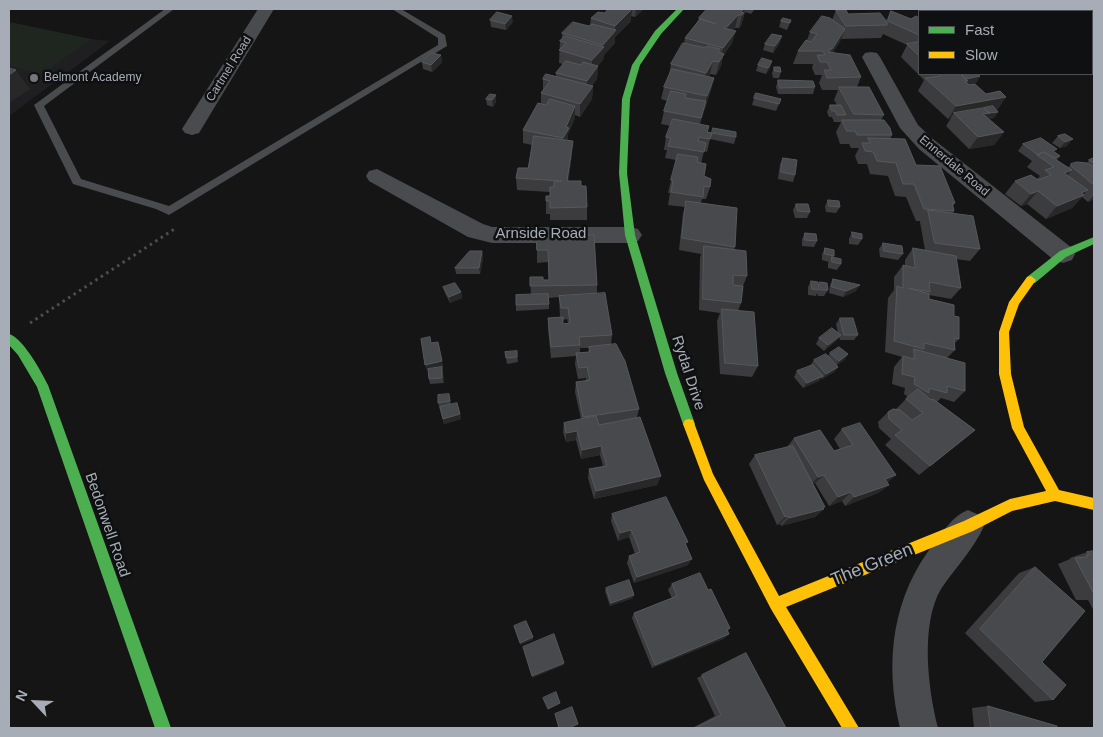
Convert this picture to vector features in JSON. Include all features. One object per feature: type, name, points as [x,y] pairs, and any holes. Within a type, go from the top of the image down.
[{"type":"street","name":"Cartmel Road","points":[[192,129],[266,9]]},
{"type":"street","name":"Rydal Drive","points":[[681,9],[658,33],[636,65],[626,99],[623,173],[630,235],[671,373],[708,476],[776,604],[851,728]]},
{"type":"street","name":"Ennerdale Road","points":[[871,57],[915,134],[1063,254]]},
{"type":"street","name":"Arnside Road","points":[[376,176],[476,231],[492,235],[630,235]]},
{"type":"street","points":[[1055,495],[1018,428],[1005,374],[1004,332],[1014,302],[1035,275],[1063,254],[1094,240]]},
{"type":"street","name":"Bedonwell Road","points":[[9,338],[22,352],[42,385],[163,728]]},
{"type":"street","name":"The Green","points":[[776,604],[968,526],[1010,505],[1055,495],[1094,504]]},
{"type":"street","name":"The Green","points":[[919,728],[911,675],[911,638],[916,610],[926,584],[968,526]]},
{"type":"lane","points":[[170,9],[39,105],[77,181],[160,206],[169,211],[443,46],[442,37],[396,9]]},
{"type":"path","points":[[28,324],[181,225],[169,216],[169,211]]},
{"type":"shaded area","name":"Belmont Academy","points":[[9,22],[91,39],[110,41],[9,116]]},
{"type":"shaded area","points":[[9,22],[91,39],[42,74],[9,66]]},
{"type":"building","points":[[609,9],[632,9],[615,26],[591,18],[598,12],[604,13]]},
{"type":"building","points":[[707,9],[744,9],[741,12],[744,13],[742,15],[738,15],[724,28],[736,31],[723,48],[685,38],[700,19],[716,24],[699,18]]},
{"type":"building","points":[[836,10],[846,10],[848,14],[880,13],[887,22],[887,25],[846,26]]},
{"type":"building","points":[[891,11],[911,19],[916,16],[918,17],[918,35],[888,21]]},
{"type":"building","points":[[497,12],[512,16],[505,24],[490,20]]},
{"type":"building","points":[[822,16],[830,18],[845,29],[828,52],[850,55],[861,77],[827,78],[824,70],[831,70],[827,62],[820,62],[817,55],[825,55],[823,51],[798,51],[806,40],[811,42],[817,34],[810,32]]},
{"type":"building","points":[[783,18],[791,20],[790,23],[781,21]]},
{"type":"building","points":[[573,22],[589,26],[592,24],[616,30],[603,45],[562,33]]},
{"type":"building","points":[[772,34],[782,36],[775,46],[765,44]]},
{"type":"building","points":[[565,36],[604,47],[592,60],[559,50],[566,43],[560,41]]},
{"type":"building","points":[[918,42],[918,55],[907,44]]},
{"type":"building","points":[[683,43],[720,49],[718,52],[724,54],[719,62],[713,61],[706,73],[671,64]]},
{"type":"building","points":[[432,53],[441,55],[431,65],[422,62]]},
{"type":"building","points":[[762,58],[772,61],[768,68],[758,65]]},
{"type":"building","points":[[566,61],[581,65],[583,62],[598,66],[587,81],[556,73]]},
{"type":"building","points":[[774,67],[780,67],[781,72],[775,71]]},
{"type":"building","points":[[9,68],[16,70],[9,75]]},
{"type":"building","points":[[672,69],[714,78],[707,96],[664,87]]},
{"type":"building","points":[[546,74],[593,86],[580,104],[541,93],[550,81],[543,79]]},
{"type":"building","points":[[962,75],[969,85],[975,84],[986,94],[1000,91],[1006,97],[956,106],[925,78]]},
{"type":"building","points":[[962,75],[980,76],[966,79]]},
{"type":"building","points":[[778,80],[813,81],[815,87],[780,88]]},
{"type":"building","points":[[839,87],[869,87],[884,115],[854,114]]},
{"type":"building","points":[[671,91],[686,94],[685,98],[706,101],[701,118],[664,111]]},
{"type":"building","points":[[756,93],[781,99],[779,104],[754,98]]},
{"type":"building","points":[[490,94],[496,95],[492,100],[486,99]]},
{"type":"building","points":[[550,99],[575,106],[566,127],[569,128],[563,138],[523,130],[538,103],[546,105]]},
{"type":"building","points":[[830,105],[841,105],[846,115],[837,115],[835,111],[832,111]]},
{"type":"building","points":[[993,106],[998,112],[989,113],[984,108]]},
{"type":"building","points":[[984,108],[990,113],[983,114],[1004,132],[978,137],[954,113]]},
{"type":"building","points":[[673,119],[709,126],[707,132],[712,133],[710,139],[699,137],[698,141],[706,143],[704,152],[668,146],[671,138],[666,137]]},
{"type":"building","points":[[842,120],[884,120],[890,128],[892,135],[857,135],[855,131],[847,131]]},
{"type":"building","points":[[713,128],[736,132],[736,137],[712,133]]},
{"type":"building","points":[[1065,134],[1073,139],[1065,142],[1058,136]]},
{"type":"building","points":[[534,136],[573,141],[567,181],[581,181],[581,186],[586,186],[587,207],[550,208],[550,201],[546,201],[546,196],[550,196],[550,187],[554,187],[554,182],[562,181],[516,178],[518,168],[528,168]]},
{"type":"building","points":[[868,138],[905,139],[916,165],[940,166],[955,203],[952,203],[954,211],[924,209],[914,184],[903,184],[896,163],[877,161],[873,152],[865,151],[862,143],[870,143]]},
{"type":"building","points":[[1041,138],[1057,149],[1053,151],[1060,156],[1054,158],[1044,152],[1038,155],[1023,144]]},
{"type":"building","points":[[1044,152],[1072,170],[1064,173],[1088,190],[1081,193],[1084,195],[1057,206],[1038,191],[1031,194],[1015,181],[1031,175],[1038,180],[1051,175],[1045,170],[1054,167],[1037,155]]},
{"type":"building","points":[[678,154],[698,157],[697,162],[706,164],[704,176],[711,179],[710,187],[704,186],[703,197],[671,192],[673,180],[671,180]]},
{"type":"building","points":[[783,158],[797,160],[795,175],[781,172]]},
{"type":"building","points":[[1077,162],[1094,165],[1094,185],[1072,167],[1071,164]]},
{"type":"building","points":[[828,200],[839,201],[840,207],[829,206]]},
{"type":"building","points":[[686,201],[737,208],[735,247],[682,238]]},
{"type":"building","points":[[796,204],[808,204],[810,212],[798,211]]},
{"type":"building","points":[[928,210],[973,216],[980,249],[935,243]]},
{"type":"building","points":[[852,232],[862,234],[862,239],[853,237]]},
{"type":"building","points":[[805,233],[816,234],[817,241],[805,240]]},
{"type":"building","points":[[537,235],[594,235],[597,285],[530,286],[530,277],[543,277],[543,280],[549,280],[548,250],[537,250]]},
{"type":"building","points":[[883,243],[902,246],[903,254],[884,251]]},
{"type":"building","points":[[704,246],[746,251],[747,276],[733,275],[733,285],[743,286],[741,303],[703,299]]},
{"type":"building","points":[[825,248],[834,250],[834,256],[825,254]]},
{"type":"building","points":[[913,248],[956,256],[961,288],[929,282],[930,292],[908,288],[929,294],[929,299],[954,305],[954,316],[959,317],[959,339],[954,338],[955,350],[924,343],[924,349],[894,341],[897,286],[903,288],[903,265],[915,268]]},
{"type":"building","points":[[470,251],[482,251],[479,268],[455,268]]},
{"type":"building","points":[[832,257],[841,259],[841,264],[832,262]]},
{"type":"building","points":[[833,279],[860,285],[846,291],[832,287]]},
{"type":"building","points":[[811,281],[818,282],[819,290],[812,289]]},
{"type":"building","points":[[820,282],[827,283],[828,290],[821,290]]},
{"type":"building","points":[[455,283],[461,292],[449,297],[443,287]]},
{"type":"building","points":[[605,293],[612,335],[579,337],[580,345],[551,347],[548,318],[563,317],[563,324],[570,323],[568,308],[561,308],[559,296]]},
{"type":"building","points":[[548,294],[549,304],[516,305],[516,295]]},
{"type":"building","points":[[722,309],[754,312],[758,366],[725,363]]},
{"type":"building","points":[[840,318],[853,318],[858,335],[844,335]]},
{"type":"building","points":[[832,328],[841,335],[828,345],[819,338]]},
{"type":"building","points":[[430,337],[431,343],[438,342],[442,361],[425,365],[421,339]]},
{"type":"building","points":[[616,344],[625,361],[639,409],[583,417],[576,382],[590,380],[587,367],[579,368],[576,353],[590,352],[589,347]]},
{"type":"building","points":[[839,347],[848,354],[839,361],[830,353]]},
{"type":"building","points":[[914,349],[965,363],[965,391],[947,386],[947,393],[929,388],[929,393],[914,384],[915,377],[902,374],[903,356],[914,359]]},
{"type":"building","points":[[517,351],[517,357],[506,358],[505,352]]},
{"type":"building","points":[[826,354],[838,367],[826,374],[814,360]]},
{"type":"building","points":[[813,365],[823,376],[807,383],[797,371]]},
{"type":"building","points":[[442,367],[442,378],[429,379],[428,369]]},
{"type":"building","points":[[918,389],[975,430],[930,466],[895,435],[902,430],[889,419],[888,412],[893,409],[900,410],[912,420],[923,413],[906,399]]},
{"type":"building","points":[[449,394],[450,401],[438,403],[438,395]]},
{"type":"building","points":[[457,403],[460,414],[443,419],[440,407]]},
{"type":"building","points":[[596,416],[599,425],[640,417],[661,476],[596,491],[589,469],[607,466],[601,446],[582,450],[577,431],[566,433],[564,423]]},
{"type":"building","points":[[860,423],[896,475],[885,479],[889,485],[854,497],[851,492],[838,497],[824,475],[818,477],[794,438],[820,430],[834,451],[853,445],[842,429]]},
{"type":"building","points":[[793,446],[825,507],[822,507],[824,509],[789,518],[788,516],[785,517],[755,455]]},
{"type":"building","points":[[666,497],[688,542],[685,543],[692,559],[637,577],[629,556],[640,552],[636,541],[631,530],[620,533],[612,514]]},
{"type":"building","points":[[1094,551],[1094,594],[1075,558],[1087,557],[1086,555],[1089,555],[1087,552]]},
{"type":"building","points":[[1035,567],[1085,611],[1042,662],[1066,685],[1053,700],[980,629]]},
{"type":"building","points":[[700,573],[708,590],[711,589],[730,628],[727,630],[729,634],[655,665],[634,613],[677,596],[672,584]]},
{"type":"building","points":[[629,580],[634,595],[611,603],[606,588]]},
{"type":"building","points":[[526,621],[533,637],[520,643],[514,626]]},
{"type":"building","points":[[554,634],[564,663],[532,676],[523,647]]},
{"type":"building","points":[[746,653],[786,728],[698,728],[721,715],[702,675]]},
{"type":"building","points":[[556,692],[560,703],[548,709],[543,698]]},
{"type":"building","points":[[988,706],[1057,726],[1057,728],[991,728]]},
{"type":"building","points":[[572,707],[578,724],[569,728],[559,728],[555,714]]},
{"type":"traffic: fast","points":[[681,9],[658,33],[636,65],[626,99],[623,173],[630,235],[671,373],[689,424]]},
{"type":"traffic: fast","points":[[1031,280],[1063,254],[1094,240]]},
{"type":"traffic: fast","points":[[9,338],[22,352],[42,385],[163,728]]},
{"type":"traffic: slow","points":[[1031,280],[1014,302],[1004,332],[1005,374],[1018,428],[1055,495]]},
{"type":"traffic: slow","points":[[689,424],[708,476],[776,604],[851,728]]},
{"type":"traffic: slow","points":[[776,604],[968,526],[1010,505],[1055,495],[1094,504]]},
{"type":"place","name":"Belmont Academy","points":[[34,78]]}]
